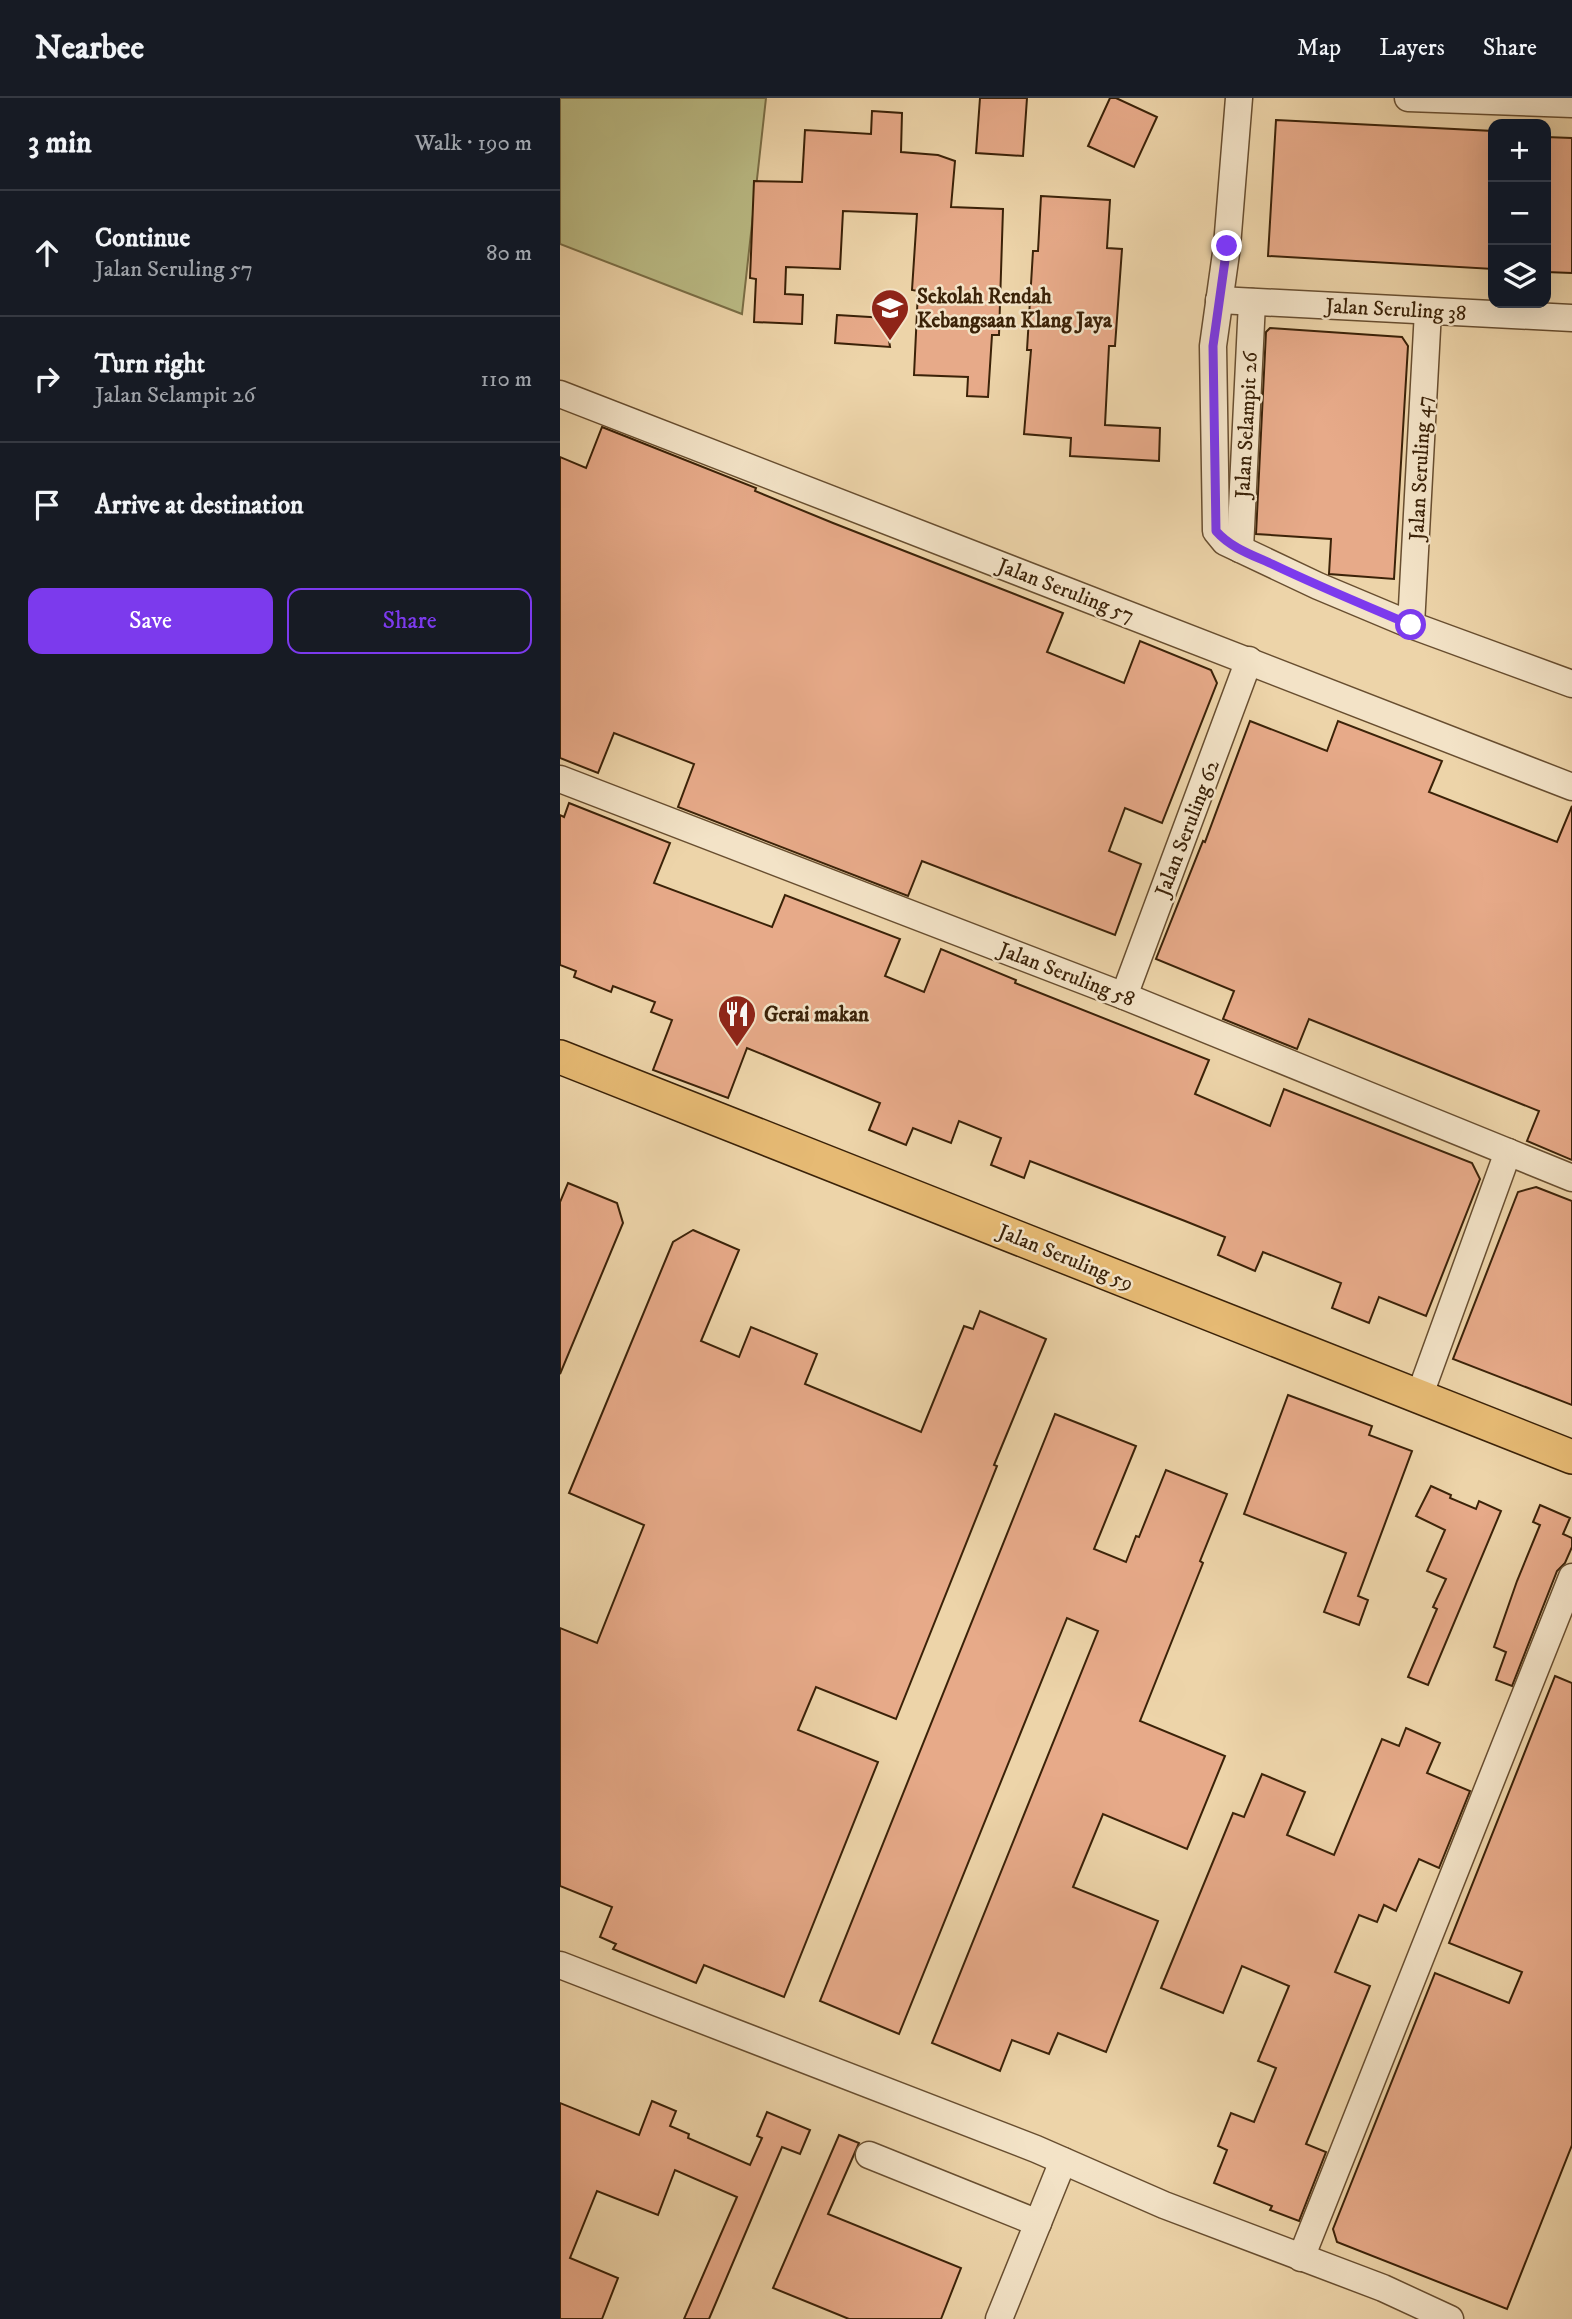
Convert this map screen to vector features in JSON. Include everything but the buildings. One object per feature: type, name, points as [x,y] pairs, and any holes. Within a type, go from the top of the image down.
[{"type":"main road","name":"Jalan Seruling 59","points":[[560,1057],[1572,1457]]},
{"type":"street","name":"Jalan Selampit 26","points":[[1239,98],[1227,246],[1213,346],[1216,531],[1225,541],[1240,549],[1252,302]]},
{"type":"street","points":[[1408,98],[1537,113],[1572,104]]},
{"type":"street","name":"Jalan Seruling 38","points":[[1219,300],[1428,311],[1526,309],[1572,318]]},
{"type":"street","name":"Jalan Seruling 47","points":[[1411,625],[1428,311]]},
{"type":"street","name":"Jalan Seruling 57","points":[[560,394],[1572,787]]},
{"type":"street","points":[[1240,549],[1318,586],[1411,625],[1572,684]]},
{"type":"street","name":"Jalan Seruling 62","points":[[1124,996],[1250,660]]},
{"type":"street","name":"Jalan Seruling 58","points":[[560,779],[1124,996],[1572,1178]]},
{"type":"street","points":[[1419,1397],[1508,1152]]},
{"type":"street","points":[[1301,2258],[1572,1577]]},
{"type":"street","points":[[560,1965],[848,2075],[1063,2161],[1164,2205],[1383,2288],[1450,2319]]},
{"type":"street","points":[[869,2155],[1038,2223]]},
{"type":"street","points":[[999,2319],[1063,2161]]},
{"type":"green space","points":[[560,98],[766,98],[742,314],[560,244]]},
{"type":"place","name":"Sekolah Rendah Kebangsaan Klang Jaya","points":[[890,342]]},
{"type":"place","name":"Gerai makan","points":[[737,1048]]},
{"type":"route","points":[[1227,246],[1213,346],[1216,531],[1225,541],[1240,549],[1318,586],[1411,625]]}]
